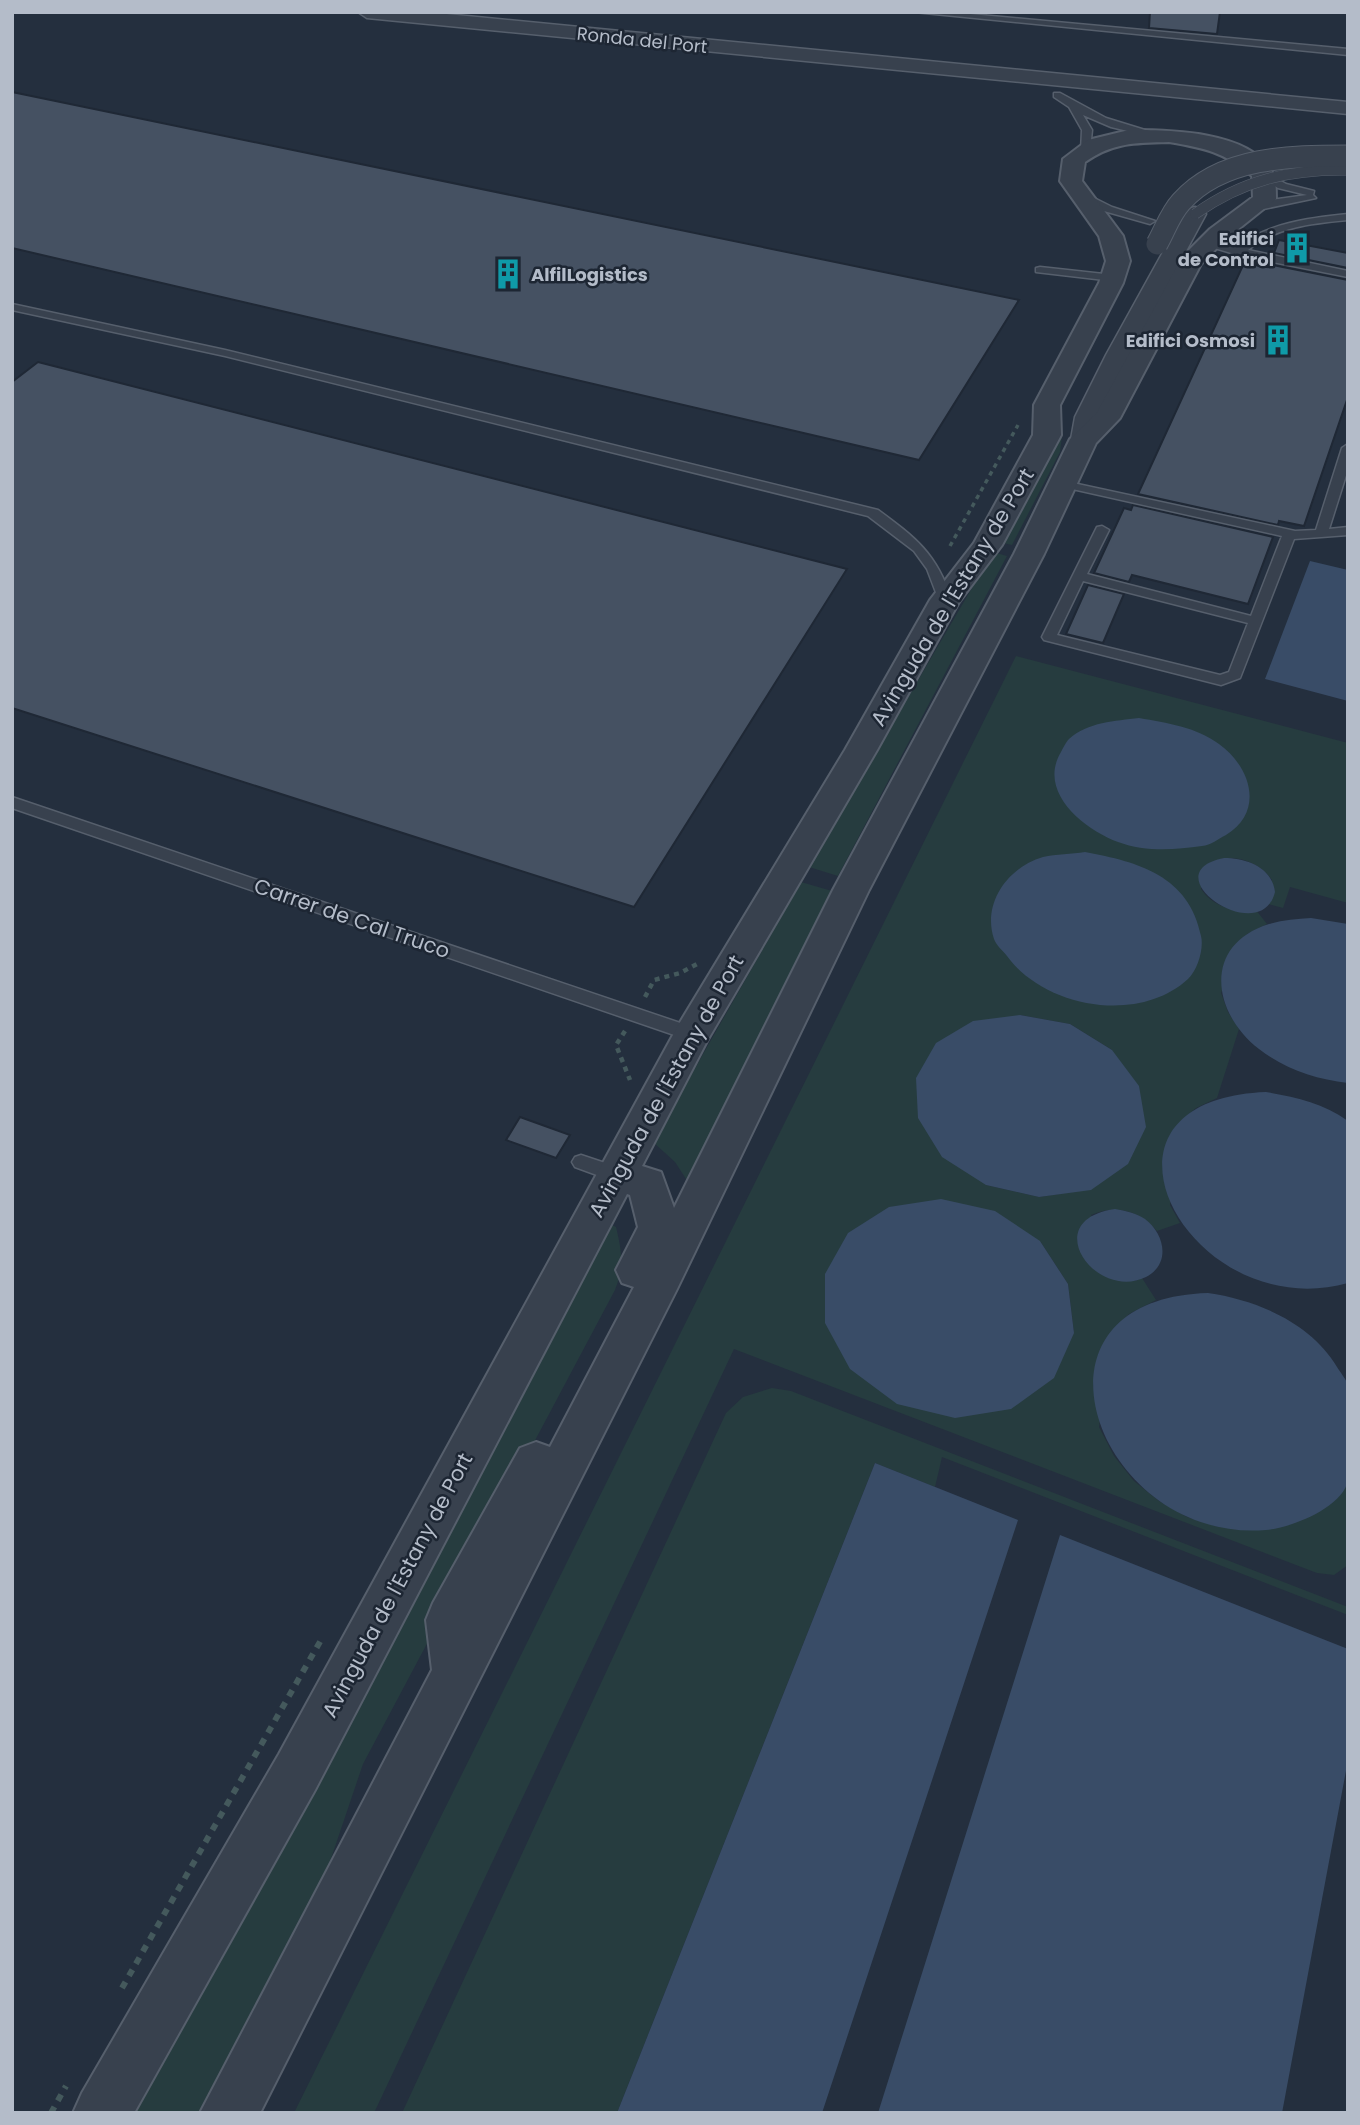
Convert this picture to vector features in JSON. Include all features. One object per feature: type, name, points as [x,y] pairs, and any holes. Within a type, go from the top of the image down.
[{"type":"street","name":"Ronda del Port","points":[[367,12],[1348,108]]},
{"type":"street","points":[[468,12],[1348,100]]},
{"type":"street","points":[[1077,191],[1069,173],[1070,165],[1085,149],[1116,138],[1156,135],[1197,140],[1226,148],[1248,160],[1267,192],[1265,199],[1253,210]]},
{"type":"street","points":[[1046,435],[1176,209],[1190,193],[1209,180],[1306,157],[1348,156]]},
{"type":"street","points":[[1084,439],[1088,417],[1161,237],[1195,214],[1217,188],[1250,173],[1297,163],[1348,163]]},
{"type":"street","name":"Avinguda de l'Estany de Port","points":[[102,2113],[297,1772],[599,1168],[692,1034],[861,750],[944,600],[987,545],[1046,435],[1047,405],[1113,278],[1118,261],[1116,245],[1106,226],[1077,191]]},
{"type":"street","name":"Avinguda de l'Estany de Port","points":[[229,2113],[662,1276],[851,890],[1029,554],[1084,439],[1107,418],[1191,261],[1206,244],[1253,210]]},
{"type":"street","points":[[457,1672],[450,1620],[533,1470],[659,1227],[647,1184],[599,1168]]},
{"type":"lane","points":[[918,12],[1348,52]]},
{"type":"lane","points":[[1057,95],[1107,123],[1156,135]]},
{"type":"lane","points":[[1073,106],[1087,130],[1085,149]]},
{"type":"lane","points":[[1255,169],[1295,152],[1348,149]]},
{"type":"lane","points":[[1253,210],[1271,203],[1310,196],[1282,186],[1255,169]]},
{"type":"lane","points":[[1195,214],[1220,195],[1253,180],[1293,172],[1348,170]]},
{"type":"lane","points":[[1077,191],[1161,237]]},
{"type":"lane","points":[[1238,252],[1255,239],[1277,231],[1348,217]]},
{"type":"lane","points":[[1206,244],[1348,274]]},
{"type":"lane","points":[[1040,270],[1113,278]]},
{"type":"lane","points":[[12,307],[225,353],[873,513],[923,550],[937,574],[944,600]]},
{"type":"lane","points":[[1321,534],[1348,448]]},
{"type":"lane","points":[[1063,483],[1290,533],[1348,531]]},
{"type":"lane","points":[[1102,530],[1049,637],[1221,680],[1235,675],[1290,533]]},
{"type":"lane","points":[[1079,576],[1256,621]]},
{"type":"lane","name":"Carrer de Cal Truco","points":[[12,802],[692,1034]]},
{"type":"green space","points":[[1062,436],[1060,452],[1012,545],[999,542],[1051,451]]},
{"type":"green space","points":[[993,552],[1007,556],[838,876],[809,867]]},
{"type":"green space","points":[[1016,656],[1348,743],[1348,903],[1290,887],[1283,908],[1268,904],[1272,880],[1250,862],[1231,858],[1204,867],[1201,889],[1211,900],[1241,911],[1256,910],[1267,924],[1247,934],[1221,993],[1228,1012],[1239,1029],[1217,1098],[1196,1108],[1180,1122],[1170,1205],[1180,1223],[1157,1231],[1143,1219],[1127,1211],[1109,1210],[1091,1215],[1135,1281],[1142,1278],[1156,1300],[1129,1314],[1112,1331],[1099,1427],[1114,1456],[1134,1481],[1159,1501],[1187,1517],[1219,1527],[1345,1487],[1348,1481],[1348,1565],[1334,1575],[1317,1573],[734,1349],[374,2113],[294,2113]],"holes":[[[1020,1015],[1070,1024],[1112,1050],[1091,1189],[1039,1197],[986,1185]],[[1040,1241],[1068,1284],[1074,1333]]]},
{"type":"green space","points":[[801,882],[832,891],[768,1034],[688,1182],[675,1162],[653,1142]]},
{"type":"green space","points":[[610,1224],[616,1227],[621,1251],[620,1274],[615,1290],[363,1764],[320,1891],[203,2113],[119,2113]]},
{"type":"green space","points":[[772,1388],[791,1391],[1348,1607],[1348,1615],[942,1457],[935,1487],[875,1463],[617,2113],[402,2113],[726,1413],[743,1397]]},
{"type":"water","points":[[1310,561],[1348,570],[1348,701],[1265,679]]},
{"type":"water","points":[[1139,718],[1171,724],[1210,738],[1239,765],[1246,777],[1249,802],[1246,814],[1226,835],[1205,845],[1149,849],[1128,845],[1105,836],[1091,828],[1068,807],[1055,781],[1055,767],[1068,740],[1076,733],[1093,726]]},
{"type":"water","points":[[1085,852],[1142,867],[1159,875],[1185,899],[1195,916],[1202,941],[1197,965],[1188,979],[1167,993],[1144,1002],[1093,1004],[1067,998],[1044,988],[1023,974],[1000,948],[991,926],[992,912],[1001,888],[1009,878],[1030,862],[1043,857]]},
{"type":"water","points":[[1224,858],[1249,862],[1269,876],[1275,892],[1266,908],[1251,913],[1233,911],[1203,891],[1198,878],[1204,866]]},
{"type":"water","points":[[1311,918],[1348,924],[1348,1083],[1301,1072],[1269,1056],[1243,1034],[1231,1017],[1224,999],[1221,981],[1224,963],[1233,947],[1247,934],[1269,924]]},
{"type":"water","points":[[1020,1015],[1070,1024],[1112,1050],[1139,1086],[1146,1127],[1128,1164],[1091,1190],[1039,1197],[986,1185],[942,1157],[918,1118],[916,1078],[936,1043],[973,1021]]},
{"type":"water","points":[[1266,1092],[1319,1105],[1348,1121],[1348,1283],[1291,1288],[1241,1273],[1200,1244],[1173,1207],[1162,1168],[1172,1131],[1205,1104]]},
{"type":"water","points":[[941,1199],[995,1211],[1040,1241],[1068,1284],[1074,1333],[1054,1378],[1011,1409],[955,1418],[897,1404],[850,1369],[825,1323],[825,1274],[848,1233],[889,1207]]},
{"type":"water","points":[[1115,1209],[1131,1212],[1145,1219],[1152,1225],[1161,1241],[1162,1257],[1159,1265],[1146,1277],[1127,1282],[1109,1278],[1094,1269],[1083,1256],[1077,1242],[1080,1228],[1092,1216]]},
{"type":"water","points":[[1208,1293],[1245,1301],[1298,1326],[1326,1351],[1347,1383],[1348,1480],[1344,1490],[1326,1508],[1301,1521],[1266,1530],[1207,1524],[1158,1500],[1121,1463],[1099,1419],[1094,1374],[1109,1335],[1146,1305]]},
{"type":"water","points":[[875,1463],[1018,1520],[822,2113],[617,2113]]},
{"type":"water","points":[[1060,1535],[1348,1649],[1348,1760],[1282,2113],[878,2113]]},
{"type":"building","points":[[1150,12],[1220,12],[1217,34],[1149,28]]},
{"type":"building","name":"AlfilLogistics","points":[[12,92],[1019,300],[919,460],[12,248]]},
{"type":"building","name":"Edifici de Control","points":[[1279,240],[1348,253],[1348,268],[1274,253]]},
{"type":"building","name":"Edifici Osmosi","points":[[1244,263],[1267,267],[1268,264],[1348,280],[1348,397],[1304,526],[1279,521],[1278,525],[1138,494]]},
{"type":"building","points":[[38,362],[847,569],[634,907],[12,708],[12,382]]},
{"type":"building","points":[[1133,505],[1273,537],[1248,604],[1132,575],[1129,582],[1094,573],[1124,508],[1131,510]]},
{"type":"building","points":[[1088,585],[1124,594],[1103,643],[1066,634]]},
{"type":"building","points":[[520,1117],[570,1135],[556,1158],[506,1140]]},
{"type":"place","name":"Edifici de Control","points":[[1297,248]]},
{"type":"place","name":"AlfilLogistics","points":[[508,274]]},
{"type":"place","name":"Edifici Osmosi","points":[[1278,340]]}]
